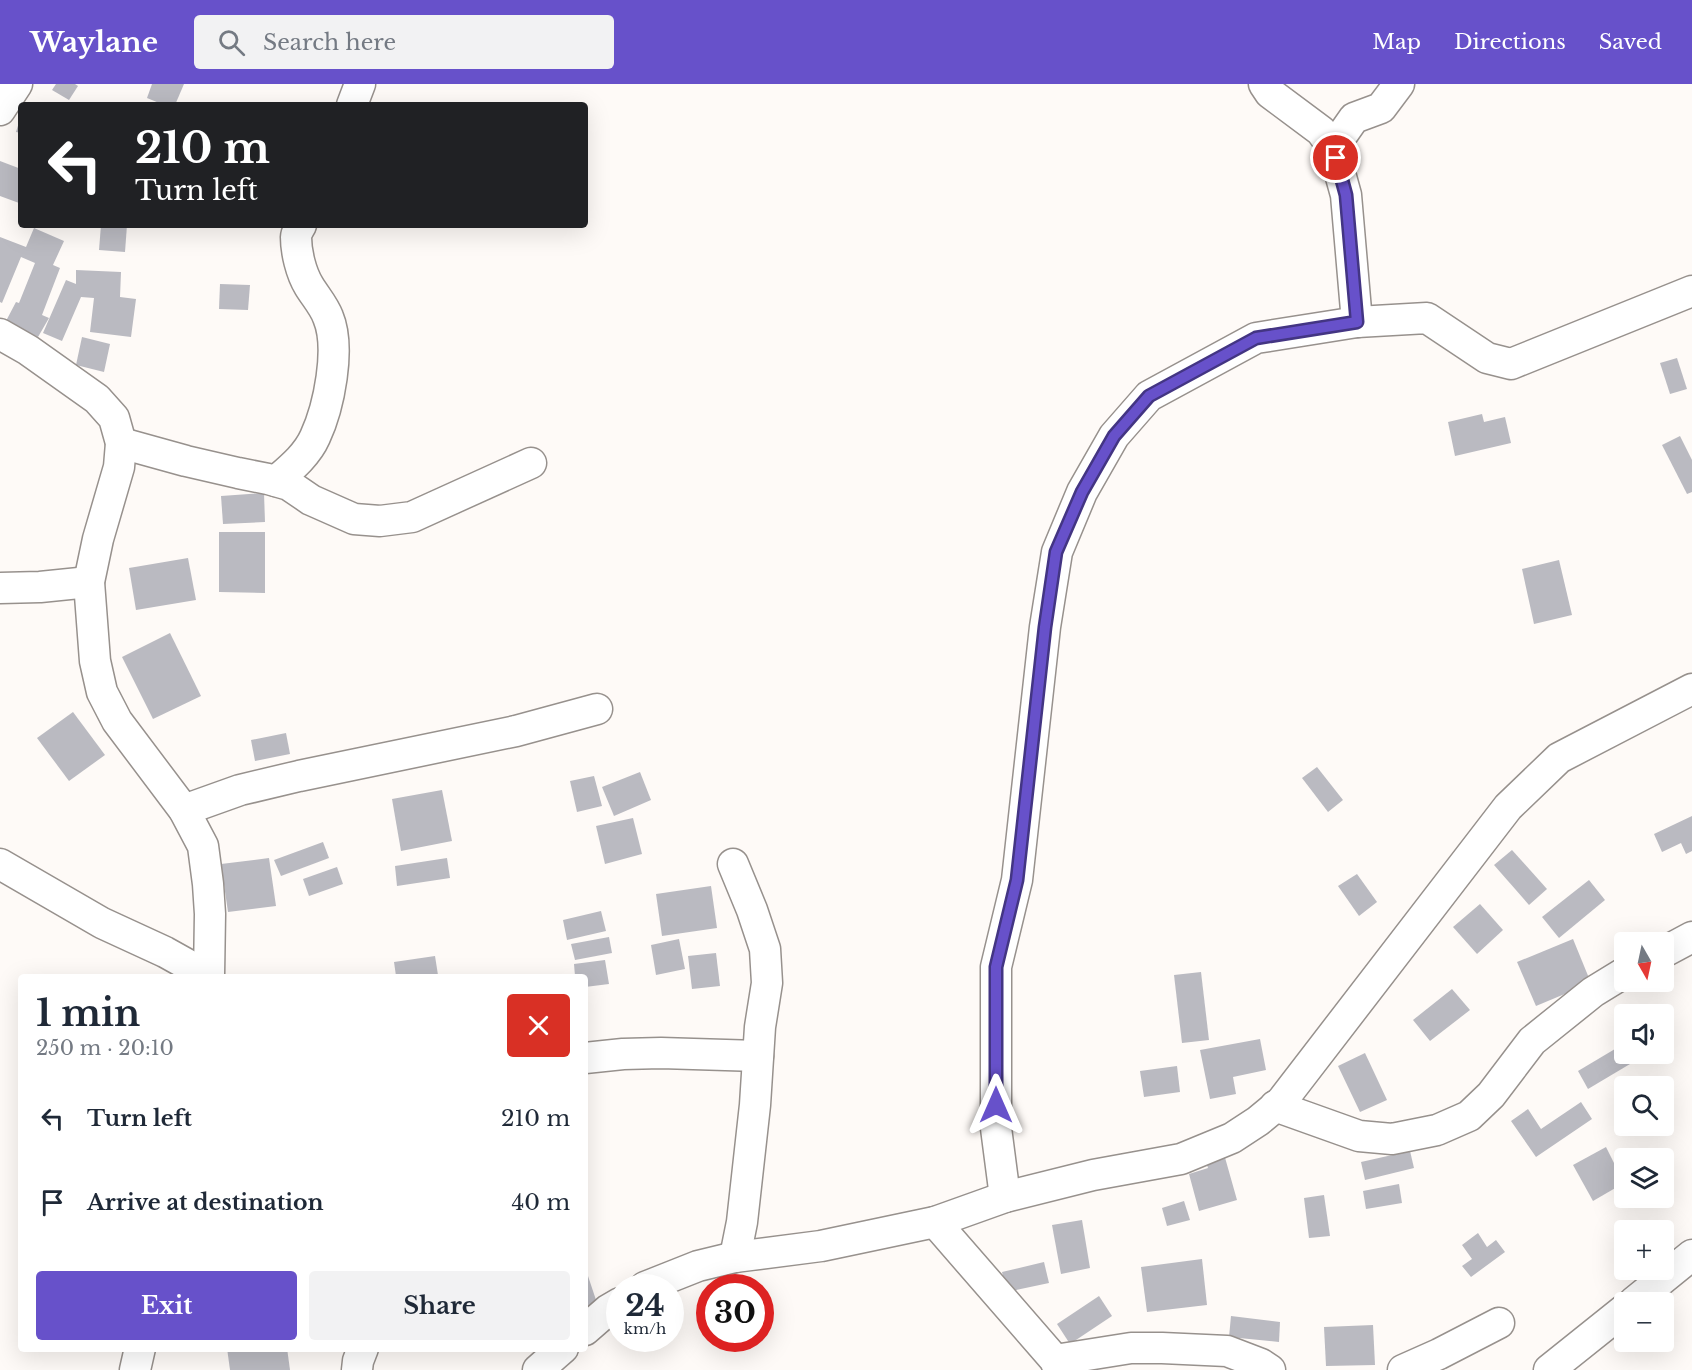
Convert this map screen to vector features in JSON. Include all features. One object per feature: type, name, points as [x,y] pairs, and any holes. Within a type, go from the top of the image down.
[{"type":"street","points":[[0,110],[16,84]]},
{"type":"street","points":[[353,102],[360,84]]},
{"type":"street","points":[[1264,84],[1270,93],[1321,131],[1333,148],[1346,195],[1357,322]]},
{"type":"street","points":[[1333,148],[1354,118],[1381,108],[1399,84]]},
{"type":"street","points":[[276,482],[302,458],[315,438],[327,404],[332,376],[334,343],[328,317],[307,282],[299,260],[296,235],[300,228]]},
{"type":"street","points":[[1005,1197],[996,1128],[996,967],[1017,880],[1045,627],[1056,552],[1082,492],[1114,436],[1149,396],[1256,338],[1357,322],[1427,318],[1487,358],[1511,364],[1692,291]]},
{"type":"street","points":[[0,334],[28,350],[97,399],[114,418],[121,443],[119,467],[98,539],[89,582],[95,661],[102,692],[117,720],[184,810],[202,846],[210,914],[209,974]]},
{"type":"street","points":[[121,443],[289,485],[311,500],[354,519],[380,521],[412,517],[531,463]]},
{"type":"street","points":[[0,588],[89,582]]},
{"type":"street","points":[[678,1274],[698,1266],[735,1257],[821,1246],[935,1222],[1005,1197],[1093,1175],[1180,1159],[1232,1138],[1281,1102],[1508,807],[1559,758],[1692,689]]},
{"type":"street","points":[[184,810],[240,790],[516,731],[597,709]]},
{"type":"street","points":[[0,864],[102,923],[165,952],[205,974]]},
{"type":"street","points":[[733,864],[765,949],[768,983],[760,1027],[755,1105],[742,1221],[735,1257]]},
{"type":"street","points":[[1674,947],[1692,937]]},
{"type":"street","points":[[1275,1106],[1359,1136],[1392,1139],[1437,1130],[1469,1116],[1491,1095],[1532,1041],[1593,992],[1614,979]]},
{"type":"street","points":[[588,1058],[661,1053],[758,1056]]},
{"type":"street","points":[[935,1222],[1057,1365],[1131,1348],[1162,1347],[1227,1352],[1261,1364],[1270,1370]]},
{"type":"street","points":[[1647,1292],[1692,1256]]},
{"type":"street","points":[[588,1327],[606,1312]]},
{"type":"street","points":[[1549,1370],[1614,1318]]},
{"type":"street","points":[[1403,1370],[1499,1323]]},
{"type":"street","points":[[135,1370],[139,1352]]},
{"type":"street","points":[[357,1370],[361,1352]]},
{"type":"street","points":[[538,1370],[558,1352]]},
{"type":"building","points":[[56,84],[78,86],[69,100],[52,90]]},
{"type":"building","points":[[152,84],[184,84],[176,102],[157,102],[147,98]]},
{"type":"building","points":[[0,161],[18,168],[18,203],[0,196]]},
{"type":"building","points":[[34,228],[64,241],[53,265],[60,268],[42,315],[49,318],[38,337],[6,321],[16,302],[19,303],[35,263],[21,257],[2,303],[0,302],[0,237],[26,247]]},
{"type":"building","points":[[101,228],[127,228],[125,252],[99,250]]},
{"type":"building","points":[[76,270],[121,272],[120,297],[136,299],[131,337],[90,332],[94,298],[81,297],[62,341],[43,333],[66,280],[76,284]]},
{"type":"building","points":[[220,284],[250,285],[248,310],[219,309]]},
{"type":"building","points":[[82,337],[110,344],[104,372],[76,365]]},
{"type":"building","points":[[1677,358],[1687,389],[1670,394],[1660,363]]},
{"type":"building","points":[[1482,414],[1484,422],[1505,417],[1511,443],[1455,456],[1448,422]]},
{"type":"building","points":[[1680,436],[1692,460],[1692,492],[1687,494],[1662,445]]},
{"type":"building","points":[[264,493],[265,522],[223,524],[221,496]]},
{"type":"building","points":[[219,532],[265,532],[265,593],[219,592]]},
{"type":"building","points":[[188,558],[196,600],[136,610],[129,568]]},
{"type":"building","points":[[1559,560],[1572,615],[1534,624],[1522,569]]},
{"type":"building","points":[[170,633],[201,696],[153,719],[122,657]]},
{"type":"building","points":[[73,712],[105,755],[69,781],[37,738]]},
{"type":"building","points":[[286,733],[290,754],[255,761],[251,740]]},
{"type":"building","points":[[1317,767],[1343,800],[1328,812],[1302,778]]},
{"type":"building","points":[[640,772],[651,800],[614,816],[602,787]]},
{"type":"building","points":[[594,776],[602,806],[577,812],[570,781]]},
{"type":"building","points":[[442,790],[452,841],[401,851],[392,799]]},
{"type":"building","points":[[1692,816],[1692,851],[1686,854],[1681,843],[1662,852],[1654,834]]},
{"type":"building","points":[[633,818],[642,854],[605,864],[596,826]]},
{"type":"building","points":[[323,842],[329,858],[281,876],[274,860]]},
{"type":"building","points":[[1512,850],[1547,889],[1529,905],[1494,865]]},
{"type":"building","points":[[269,858],[276,906],[228,912],[221,864]]},
{"type":"building","points":[[447,858],[450,878],[397,886],[395,866]]},
{"type":"building","points":[[337,867],[343,884],[309,896],[303,879]]},
{"type":"building","points":[[1357,874],[1377,902],[1359,916],[1338,886]]},
{"type":"building","points":[[1589,880],[1605,900],[1559,938],[1542,917]]},
{"type":"building","points":[[711,886],[717,928],[662,936],[656,894]]},
{"type":"building","points":[[1480,904],[1503,930],[1477,954],[1453,927]]},
{"type":"building","points":[[601,911],[606,931],[567,940],[563,920]]},
{"type":"building","points":[[609,937],[612,953],[575,960],[571,944]]},
{"type":"building","points":[[679,939],[685,969],[656,975],[651,945]]},
{"type":"building","points":[[1573,939],[1591,983],[1536,1006],[1517,962]]},
{"type":"building","points":[[716,953],[720,986],[692,989],[688,956]]},
{"type":"building","points":[[435,956],[438,974],[396,974],[394,962]]},
{"type":"building","points":[[605,960],[609,984],[588,987],[588,974],[575,974],[574,964]]},
{"type":"building","points":[[1201,972],[1209,1040],[1182,1043],[1174,975]]},
{"type":"building","points":[[1452,989],[1470,1010],[1430,1041],[1413,1020]]},
{"type":"building","points":[[1260,1039],[1266,1070],[1233,1077],[1236,1094],[1210,1099],[1200,1050]]},
{"type":"building","points":[[1614,1050],[1614,1064],[1630,1064],[1588,1089],[1578,1071]]},
{"type":"building","points":[[1365,1053],[1387,1100],[1360,1112],[1338,1066]]},
{"type":"building","points":[[1177,1066],[1180,1092],[1144,1097],[1140,1071]]},
{"type":"building","points":[[1581,1102],[1592,1119],[1536,1157],[1511,1121],[1528,1109],[1541,1129]]},
{"type":"building","points":[[1606,1147],[1614,1163],[1614,1189],[1593,1201],[1573,1165]]},
{"type":"building","points":[[1410,1151],[1414,1168],[1365,1180],[1361,1162]]},
{"type":"building","points":[[1224,1154],[1237,1200],[1199,1211],[1189,1174],[1208,1168],[1205,1159]]},
{"type":"building","points":[[1399,1184],[1402,1203],[1366,1209],[1363,1191]]},
{"type":"building","points":[[1324,1195],[1330,1236],[1309,1238],[1304,1198]]},
{"type":"building","points":[[1184,1201],[1190,1220],[1167,1226],[1162,1208]]},
{"type":"building","points":[[1082,1220],[1090,1268],[1061,1274],[1052,1225]]},
{"type":"building","points":[[1478,1233],[1487,1247],[1496,1240],[1505,1252],[1471,1277],[1462,1266],[1472,1259],[1462,1245]]},
{"type":"building","points":[[1202,1259],[1207,1305],[1147,1312],[1141,1267]]},
{"type":"building","points":[[1044,1262],[1049,1283],[1007,1292],[1002,1272]]},
{"type":"building","points":[[588,1276],[600,1312],[588,1315]]},
{"type":"building","points":[[1099,1296],[1112,1316],[1070,1344],[1057,1324]]},
{"type":"building","points":[[1231,1316],[1280,1322],[1279,1342],[1229,1337]]},
{"type":"building","points":[[1373,1325],[1375,1365],[1326,1366],[1324,1327]]},
{"type":"building","points":[[228,1352],[288,1352],[290,1370],[230,1370]]},
{"type":"route","points":[[996,1105],[996,967],[1017,880],[1045,627],[1056,552],[1082,492],[1114,436],[1149,396],[1256,338],[1357,322],[1346,195],[1336,158]]}]
